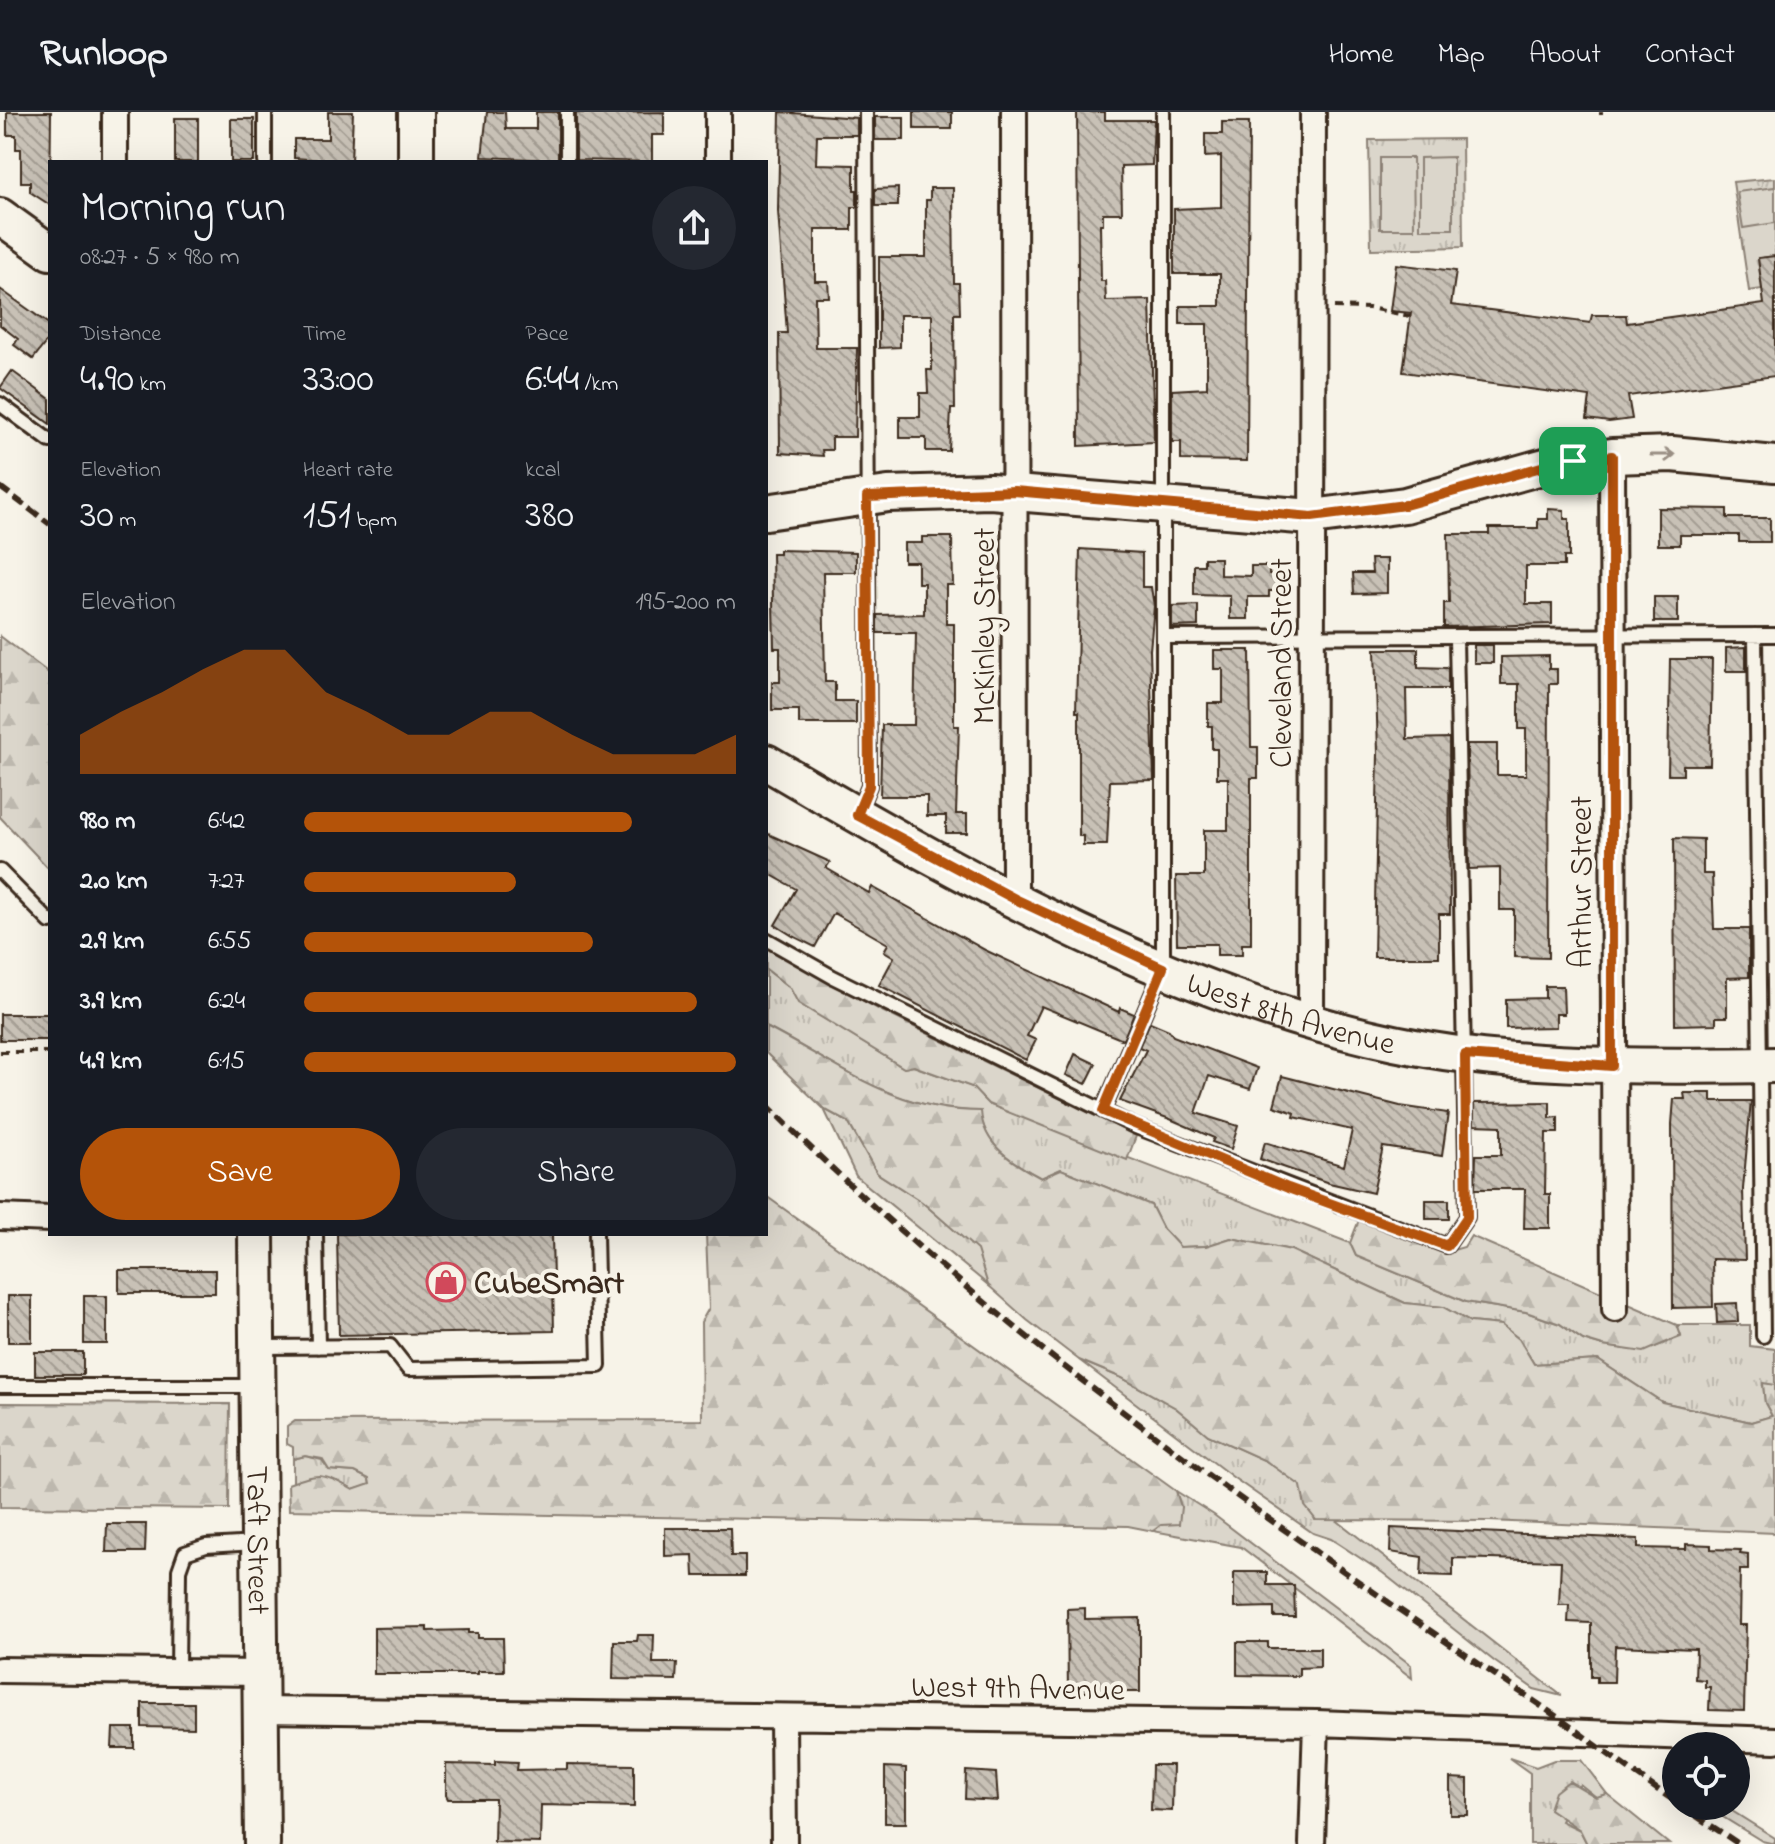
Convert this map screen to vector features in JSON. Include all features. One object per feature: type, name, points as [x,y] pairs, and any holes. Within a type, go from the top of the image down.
[{"type":"street","points":[[115,112],[115,160]]},
{"type":"street","points":[[416,112],[416,160]]},
{"type":"street","points":[[718,112],[718,160]]},
{"type":"street","name":"McKinley Street","points":[[1014,112],[1015,899]]},
{"type":"street","name":"Cleveland Street","points":[[1311,1023],[1313,112]]},
{"type":"street","points":[[0,216],[48,251]]},
{"type":"street","points":[[768,512],[867,497],[1014,491],[1312,517],[1405,505],[1552,464],[1612,456],[1672,454],[1775,464]]},
{"type":"street","name":"Arthur Street","points":[[1612,456],[1615,1309]]},
{"type":"street","name":"West 8th Avenue","points":[[768,763],[857,815],[1015,899],[1236,999],[1311,1023],[1465,1055],[1612,1066],[1768,1065]]},
{"type":"street","points":[[0,1217],[48,1219]]},
{"type":"street","name":"Taft Street","points":[[256,1236],[262,1844]]},
{"type":"street","points":[[0,1670],[260,1673]]},
{"type":"street","name":"West 9th Avenue","points":[[260,1710],[1316,1723],[1775,1740]]},
{"type":"street","points":[[783,1717],[784,1844]]},
{"type":"street","points":[[1312,1844],[1316,1723]]},
{"type":"lane","points":[[265,112],[265,160]]},
{"type":"lane","points":[[567,112],[567,160]]},
{"type":"lane","points":[[857,815],[869,786],[866,112]]},
{"type":"lane","points":[[1103,1111],[1163,968],[1163,112]]},
{"type":"lane","points":[[0,404],[48,440]]},
{"type":"lane","points":[[1755,635],[1768,1065],[1763,1336]]},
{"type":"lane","points":[[1165,637],[1312,639],[1775,635]]},
{"type":"lane","points":[[768,940],[833,977],[1103,1111],[1288,1188],[1447,1246],[1467,1217],[1456,638]]},
{"type":"lane","points":[[0,871],[48,920]]},
{"type":"lane","points":[[316,1236],[318,1347]]},
{"type":"lane","points":[[257,1347],[390,1346],[408,1369],[599,1366],[596,1236]]},
{"type":"lane","points":[[0,1386],[257,1386]]},
{"type":"lane","points":[[178,1672],[179,1570],[185,1553],[206,1546],[259,1543]]},
{"type":"path","points":[[1327,307],[1361,307],[1410,316]]},
{"type":"path","points":[[0,1052],[48,1052]]},
{"type":"green space","points":[[1462,139],[1463,247],[1371,249],[1369,140]]},
{"type":"green space","points":[[1453,157],[1453,229],[1420,229],[1420,158]]},
{"type":"green space","points":[[1380,158],[1413,158],[1414,229],[1380,229]]},
{"type":"green space","points":[[1775,178],[1775,256],[1758,258],[1762,289],[1749,291],[1733,182]]},
{"type":"green space","points":[[1775,187],[1775,223],[1743,228],[1737,192]]},
{"type":"green space","points":[[0,636],[48,672],[48,868],[0,817]]},
{"type":"green space","points":[[768,947],[880,1010],[1136,1136],[1127,1160],[988,1104],[972,1087],[914,1066],[904,1068],[798,1003],[790,988],[768,971]]},
{"type":"green space","points":[[768,971],[790,988],[799,1003],[904,1068],[913,1066],[972,1087],[988,1104],[1350,1243],[1356,1256],[1466,1302],[1526,1312],[1560,1324],[1583,1340],[1644,1351],[1681,1337],[1677,1325],[1750,1325],[1750,1346],[1775,1349],[1775,1385],[1763,1384],[1765,1403],[1772,1416],[1751,1422],[1662,1402],[1598,1360],[1534,1364],[1519,1339],[1501,1325],[1470,1322],[1443,1307],[1405,1303],[1291,1250],[1231,1238],[1206,1246],[1180,1247],[1163,1229],[1151,1205],[1061,1169],[1041,1178],[1020,1166],[994,1144],[987,1134],[980,1111],[920,1103],[843,1070],[768,1028]]},
{"type":"green space","points":[[768,1028],[894,1094],[950,1109],[981,1111],[993,1144],[1020,1166],[1041,1178],[1061,1169],[1151,1205],[1163,1229],[1180,1247],[1206,1246],[1231,1238],[1291,1250],[1405,1303],[1443,1307],[1470,1322],[1501,1325],[1519,1339],[1534,1364],[1598,1360],[1662,1402],[1751,1422],[1772,1416],[1765,1403],[1763,1383],[1775,1385],[1775,1533],[1489,1521],[1316,1520],[1305,1506],[1301,1486],[1266,1461],[1208,1435],[1176,1408],[1122,1378],[1079,1360],[1027,1320],[988,1285],[977,1250],[922,1202],[877,1173],[848,1122],[824,1109],[768,1055]]},
{"type":"green space","points":[[824,1109],[848,1122],[877,1173],[922,1202],[978,1250],[988,1285],[856,1176]]},
{"type":"green space","points":[[768,1197],[1176,1491],[1181,1507],[1179,1524],[1161,1525],[1153,1531],[1128,1526],[289,1510],[288,1484],[298,1480],[327,1477],[353,1490],[370,1484],[369,1479],[355,1472],[329,1470],[322,1459],[305,1456],[293,1459],[293,1447],[287,1444],[287,1427],[295,1421],[702,1420],[701,1322],[709,1308],[706,1236],[768,1236]]},
{"type":"green space","points":[[1359,1220],[1450,1251],[1464,1247],[1471,1236],[1677,1325],[1681,1336],[1644,1352],[1603,1346],[1583,1340],[1560,1324],[1526,1312],[1466,1302],[1356,1256],[1350,1243]]},
{"type":"green space","points":[[1079,1360],[1122,1378],[1176,1408],[1208,1435],[1266,1461],[1302,1486],[1315,1520],[1335,1519],[1562,1696],[1534,1689],[1383,1573],[1331,1539],[1313,1533],[1234,1478]]},
{"type":"green space","points":[[0,1403],[230,1404],[229,1509],[0,1507]]},
{"type":"green space","points":[[305,1456],[322,1460],[329,1470],[355,1472],[369,1479],[370,1485],[353,1490],[337,1481],[293,1484],[293,1459]]},
{"type":"green space","points":[[1176,1491],[1214,1515],[1411,1665],[1412,1678],[1241,1547],[1153,1531],[1181,1507]]},
{"type":"green space","points":[[1509,1758],[1536,1767],[1554,1760],[1581,1760],[1607,1794],[1596,1797],[1580,1784],[1561,1821],[1580,1830],[1587,1844],[1530,1844],[1530,1773]]},
{"type":"green space","points":[[1569,1781],[1596,1797],[1607,1794],[1669,1844],[1587,1844],[1580,1830],[1549,1809],[1555,1792]]},
{"type":"green space","points":[[1728,1820],[1746,1820],[1775,1838],[1775,1844],[1762,1841]]},
{"type":"building","points":[[7,112],[51,112],[48,204],[30,192],[30,182],[21,182],[21,149],[16,149],[16,135],[7,135]]},
{"type":"building","points":[[328,112],[353,112],[351,160],[294,158],[294,139],[328,139]]},
{"type":"building","points":[[487,112],[505,112],[506,129],[536,129],[536,112],[558,112],[558,160],[482,157]]},
{"type":"building","points":[[664,112],[664,135],[652,135],[652,160],[576,160],[576,113]]},
{"type":"building","points":[[780,112],[857,118],[857,135],[817,135],[816,164],[854,165],[854,190],[857,190],[857,207],[852,207],[852,230],[815,230],[815,281],[828,281],[829,297],[815,297],[816,348],[857,348],[855,437],[832,437],[832,450],[822,450],[823,456],[780,453],[779,333],[787,333],[778,211]]},
{"type":"building","points":[[914,112],[952,112],[952,129],[914,129]]},
{"type":"building","points":[[1077,112],[1105,112],[1105,120],[1154,120],[1152,165],[1121,166],[1122,213],[1103,213],[1103,224],[1100,224],[1101,281],[1105,281],[1106,301],[1150,300],[1154,442],[1079,446]]},
{"type":"building","points":[[875,117],[904,117],[904,140],[875,140]]},
{"type":"building","points":[[175,118],[198,118],[198,160],[175,160]]},
{"type":"building","points":[[231,119],[254,119],[254,160],[231,160]]},
{"type":"building","points":[[1222,122],[1249,122],[1247,461],[1181,460],[1181,442],[1172,442],[1172,390],[1207,388],[1207,324],[1180,324],[1180,306],[1220,306],[1220,274],[1174,274],[1174,209],[1221,207],[1221,156],[1205,157],[1205,134],[1222,134]]},
{"type":"building","points":[[898,188],[898,206],[875,206],[875,189]]},
{"type":"building","points":[[930,188],[953,188],[954,283],[959,283],[960,314],[954,314],[955,409],[951,409],[949,451],[926,451],[926,438],[900,438],[900,417],[920,417],[920,393],[928,393],[927,370],[932,370],[932,315],[900,315],[900,347],[879,348],[879,257],[926,257],[926,200],[930,200]]},
{"type":"building","points":[[1775,256],[1775,376],[1628,396],[1632,419],[1609,422],[1587,419],[1590,397],[1403,372],[1411,313],[1390,311],[1396,264],[1456,271],[1451,305],[1590,323],[1592,315],[1626,315],[1627,323],[1764,304],[1758,258]]},
{"type":"building","points":[[0,289],[48,324],[48,340],[33,359],[14,345],[18,339],[0,325]]},
{"type":"building","points":[[12,371],[48,398],[48,423],[0,388]]},
{"type":"building","points":[[1658,508],[1727,509],[1727,518],[1770,518],[1770,542],[1739,542],[1739,535],[1680,535],[1680,545],[1658,545]]},
{"type":"building","points":[[1548,509],[1564,510],[1564,519],[1569,519],[1569,557],[1564,557],[1564,566],[1526,566],[1526,604],[1552,604],[1552,624],[1444,627],[1444,603],[1449,603],[1448,534],[1489,534],[1489,528],[1538,528],[1538,519],[1548,519]]},
{"type":"building","points":[[922,537],[952,537],[953,585],[946,585],[946,624],[954,624],[954,726],[959,726],[956,814],[967,814],[967,833],[946,833],[946,816],[927,816],[927,796],[880,796],[882,725],[914,725],[916,633],[877,633],[877,615],[924,614],[924,583],[918,583],[918,562],[904,562],[904,543],[922,543]]},
{"type":"building","points":[[1080,549],[1142,553],[1142,587],[1151,587],[1154,606],[1150,650],[1154,780],[1110,781],[1107,845],[1083,845],[1083,836],[1079,836],[1079,712],[1076,712]]},
{"type":"building","points":[[779,550],[856,552],[856,572],[823,572],[825,682],[835,682],[835,701],[856,701],[856,724],[799,724],[799,710],[772,710],[772,682],[780,682],[780,648],[774,648],[772,554],[779,554]]},
{"type":"building","points":[[1204,558],[1220,558],[1220,575],[1251,576],[1251,566],[1269,566],[1269,574],[1280,574],[1279,591],[1269,591],[1269,597],[1248,597],[1248,619],[1230,619],[1230,596],[1194,595],[1194,565],[1204,565]]},
{"type":"building","points":[[1371,559],[1387,559],[1387,593],[1354,594],[1353,573],[1372,573]]},
{"type":"building","points":[[1654,597],[1678,597],[1678,622],[1654,622]]},
{"type":"building","points":[[1198,605],[1198,626],[1172,627],[1172,606]]},
{"type":"building","points":[[1474,645],[1493,645],[1493,663],[1474,663]]},
{"type":"building","points":[[1746,647],[1746,671],[1726,671],[1726,648]]},
{"type":"building","points":[[1375,649],[1418,649],[1418,667],[1448,668],[1448,689],[1406,689],[1407,739],[1449,738],[1450,914],[1439,914],[1439,957],[1374,957],[1378,753]]},
{"type":"building","points":[[1214,650],[1250,650],[1251,747],[1258,747],[1258,778],[1251,778],[1251,944],[1242,944],[1242,955],[1217,955],[1217,944],[1177,944],[1176,876],[1204,876],[1204,830],[1228,830],[1228,778],[1217,778],[1217,749],[1212,749],[1212,726],[1208,726],[1208,703],[1223,703],[1223,669],[1214,669]]},
{"type":"building","points":[[1549,656],[1549,669],[1557,669],[1557,684],[1549,684],[1548,958],[1514,957],[1514,910],[1500,910],[1500,868],[1469,869],[1467,744],[1497,744],[1497,775],[1526,775],[1526,729],[1519,729],[1519,684],[1501,684],[1501,657]]},
{"type":"building","points":[[1670,659],[1712,659],[1710,765],[1683,765],[1683,775],[1668,775]]},
{"type":"building","points":[[768,834],[830,862],[826,868],[869,893],[872,887],[987,951],[1119,1012],[1120,1008],[1134,1014],[1123,1040],[1041,1006],[1027,1036],[1036,1040],[1026,1060],[879,985],[894,957],[884,951],[888,944],[834,913],[815,947],[775,925],[796,889],[768,873]]},
{"type":"building","points":[[1674,838],[1703,839],[1703,874],[1712,874],[1714,929],[1749,929],[1749,977],[1727,978],[1727,1017],[1716,1017],[1716,1024],[1675,1025]]},
{"type":"building","points":[[1545,986],[1563,986],[1564,1014],[1556,1014],[1556,1027],[1506,1028],[1506,999],[1545,998]]},
{"type":"building","points":[[0,1014],[48,1014],[48,1040],[0,1040]]},
{"type":"building","points":[[1150,1022],[1169,1030],[1173,1036],[1257,1068],[1250,1089],[1209,1076],[1196,1113],[1238,1126],[1231,1149],[1212,1142],[1214,1138],[1120,1101],[1146,1050],[1139,1047]]},
{"type":"building","points":[[1075,1054],[1096,1064],[1086,1084],[1066,1075]]},
{"type":"building","points":[[1282,1076],[1400,1106],[1448,1113],[1442,1156],[1383,1147],[1373,1193],[1329,1183],[1260,1159],[1265,1142],[1344,1166],[1352,1130],[1294,1117],[1295,1113],[1274,1106]]},
{"type":"building","points":[[1684,1093],[1711,1093],[1711,1101],[1751,1101],[1743,1189],[1745,1260],[1712,1259],[1713,1307],[1673,1308],[1672,1124],[1674,1099],[1685,1099]]},
{"type":"building","points":[[1550,1102],[1550,1118],[1558,1117],[1558,1133],[1546,1133],[1545,1194],[1550,1194],[1550,1228],[1524,1228],[1525,1189],[1475,1189],[1476,1155],[1501,1155],[1501,1126],[1474,1125],[1474,1103]]},
{"type":"building","points":[[1426,1200],[1449,1200],[1449,1219],[1426,1219]]},
{"type":"building","name":"CubeSmart","points":[[337,1236],[552,1236],[554,1331],[339,1335]]},
{"type":"building","points":[[119,1270],[215,1270],[215,1293],[119,1293]]},
{"type":"building","points":[[8,1296],[32,1296],[32,1342],[8,1342]]},
{"type":"building","points":[[84,1296],[107,1296],[107,1344],[84,1344]]},
{"type":"building","points":[[1737,1303],[1738,1322],[1717,1323],[1716,1304]]},
{"type":"building","points":[[35,1352],[83,1352],[83,1375],[35,1375]]},
{"type":"building","points":[[107,1524],[146,1524],[145,1552],[106,1552]]},
{"type":"building","points":[[665,1528],[730,1528],[731,1556],[745,1556],[745,1576],[694,1576],[693,1555],[665,1556]]},
{"type":"building","points":[[1391,1528],[1638,1539],[1638,1548],[1686,1549],[1686,1544],[1741,1550],[1740,1553],[1748,1554],[1748,1570],[1740,1570],[1739,1625],[1746,1625],[1744,1711],[1709,1710],[1710,1687],[1705,1687],[1705,1680],[1695,1679],[1696,1649],[1615,1646],[1614,1682],[1597,1682],[1597,1677],[1591,1677],[1591,1623],[1568,1622],[1569,1605],[1559,1605],[1561,1561],[1453,1558],[1453,1576],[1421,1575],[1422,1557],[1390,1552]]},
{"type":"building","points":[[1234,1572],[1267,1572],[1267,1585],[1294,1585],[1295,1617],[1274,1617],[1274,1607],[1234,1608]]},
{"type":"building","points":[[1085,1608],[1085,1619],[1140,1618],[1140,1692],[1068,1692],[1067,1609]]},
{"type":"building","points":[[427,1627],[427,1631],[469,1630],[469,1633],[478,1633],[478,1638],[503,1638],[504,1671],[374,1674],[374,1628]]},
{"type":"building","points":[[638,1635],[654,1635],[653,1663],[677,1663],[676,1680],[613,1679],[614,1641],[637,1641]]},
{"type":"building","points":[[1237,1642],[1268,1642],[1268,1648],[1320,1648],[1320,1667],[1299,1668],[1299,1676],[1237,1675]]},
{"type":"building","points":[[142,1703],[194,1703],[194,1728],[142,1727]]},
{"type":"building","points":[[113,1728],[134,1728],[134,1748],[112,1748]]},
{"type":"building","points":[[495,1761],[518,1762],[517,1770],[567,1769],[567,1764],[634,1765],[634,1807],[541,1805],[540,1843],[494,1842],[495,1799],[448,1799],[446,1764],[495,1765]]},
{"type":"building","points":[[1152,1765],[1173,1765],[1172,1811],[1151,1810]]},
{"type":"building","points":[[885,1767],[906,1768],[906,1823],[885,1823]]},
{"type":"building","points":[[966,1771],[996,1773],[998,1801],[965,1799]]},
{"type":"building","points":[[1450,1778],[1468,1779],[1468,1815],[1450,1815]]},
{"type":"railway","points":[[0,487],[48,523]]},
{"type":"railway","points":[[768,1106],[853,1188],[944,1268],[1132,1419],[1328,1561],[1662,1792]]},
{"type":"railway","points":[[1702,1820],[1739,1844]]},
{"type":"place","name":"CubeSmart","points":[[446,1282]]},
{"type":"route","points":[[1612,456],[1612,1066],[1465,1055],[1467,1217],[1447,1246],[1288,1188],[1103,1111],[1163,968],[1015,899],[857,815],[869,786],[867,497],[990,491],[1040,492],[1312,517],[1405,505],[1552,464],[1573,461],[1612,456]]}]
